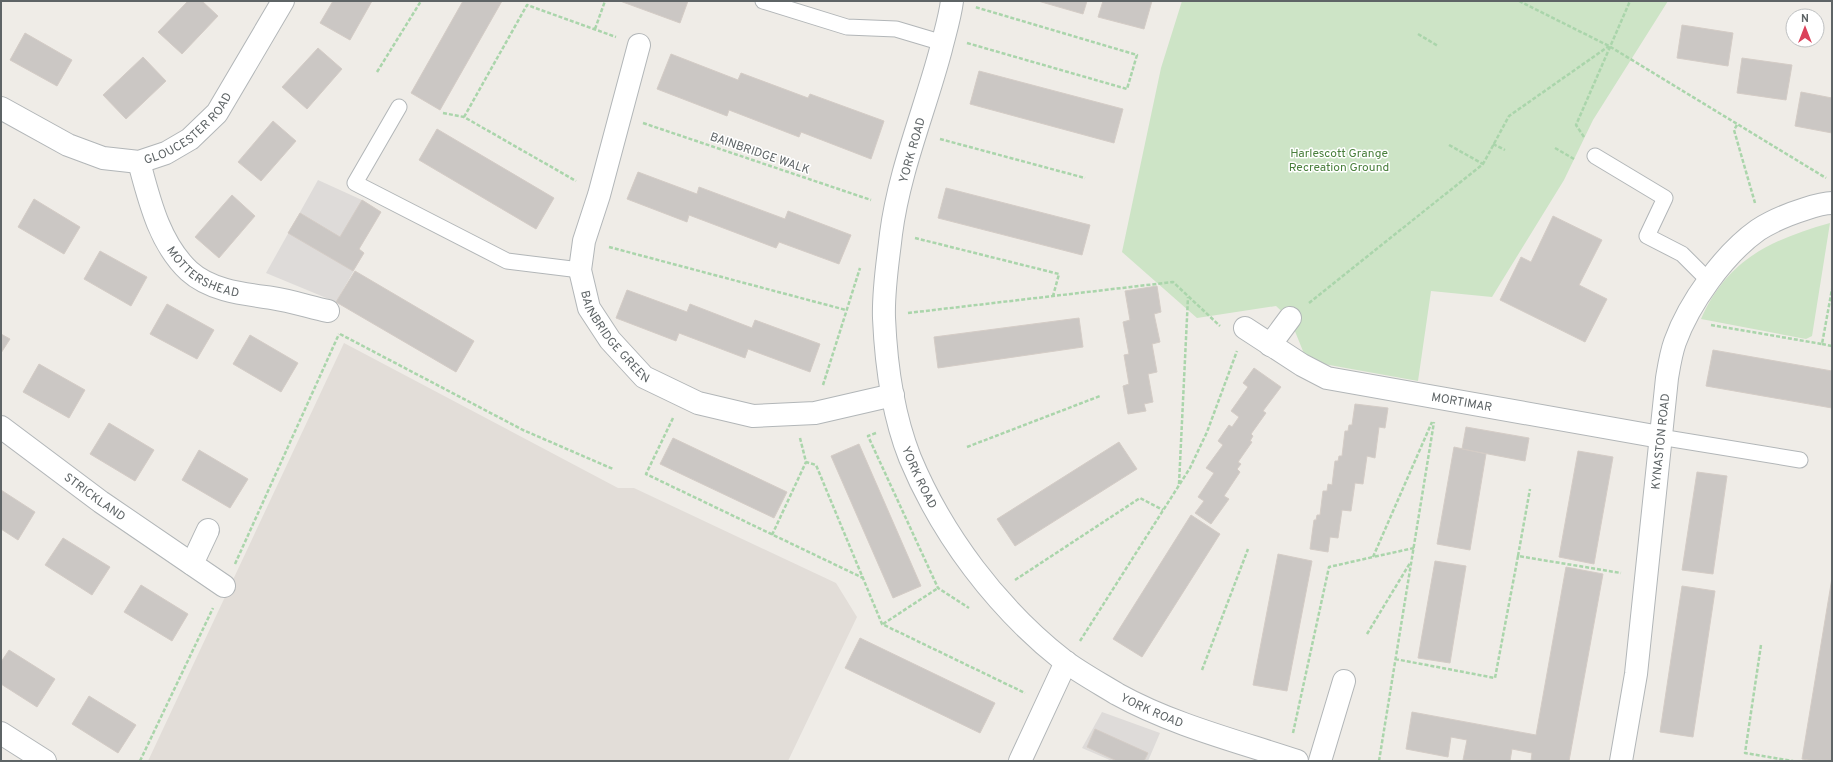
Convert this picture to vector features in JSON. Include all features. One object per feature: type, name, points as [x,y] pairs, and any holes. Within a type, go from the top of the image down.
[{"type":"street","name":"GLOUCESTER ROAD","points":[[1,108],[68,145],[103,158],[139,162],[166,153],[190,140],[218,113],[283,1]]},
{"type":"street","name":"YORK ROAD","points":[[961,3],[943,40],[916,133],[891,232],[884,315],[887,356],[893,395],[910,457],[930,500],[956,543],[994,593],[1024,626],[1066,662],[1118,694],[1180,723],[1292,760]]},
{"type":"street","name":"BAINBRIDGE GREEN","points":[[639,45],[599,195],[584,241],[580,270],[588,308],[610,340],[644,377],[698,403],[753,416],[805,413],[893,395]]},
{"type":"street","name":"MOTTERSHEAD","points":[[139,162],[158,223],[170,247],[189,271],[210,284],[244,295],[272,298],[328,311]]},
{"type":"street","name":"KYNASTON ROAD","points":[[1621,761],[1636,674],[1667,378],[1675,342],[1691,307],[1709,281],[1732,254],[1758,231],[1791,213],[1832,203]]},
{"type":"street","points":[[1270,345],[1290,318]]},
{"type":"street","name":"MORTIMAR","points":[[1245,328],[1302,365],[1327,378],[1660,438]]},
{"type":"street","name":"STRICKLAND","points":[[1,427],[101,502],[224,586]]},
{"type":"street","points":[[192,564],[208,530]]},
{"type":"street","points":[[1020,761],[1066,662]]},
{"type":"street","points":[[1320,761],[1344,681]]},
{"type":"street","points":[[1,734],[45,761]]},
{"type":"lane","points":[[763,1],[847,27],[896,29],[943,40]]},
{"type":"lane","points":[[399,107],[355,183],[507,261],[580,270]]},
{"type":"lane","points":[[1595,156],[1665,198],[1647,236],[1682,254],[1709,281]]},
{"type":"lane","points":[[1660,438],[1800,460]]},
{"type":"path","points":[[377,72],[421,1]]},
{"type":"path","points":[[595,30],[605,1]]},
{"type":"path","points":[[1519,1],[1609,46],[1737,125],[1832,181]]},
{"type":"path","points":[[1595,156],[1576,125],[1609,46],[1630,1]]},
{"type":"path","points":[[943,40],[1127,89],[1137,55],[961,3]]},
{"type":"path","points":[[464,116],[527,5],[639,45]]},
{"type":"path","points":[[1418,34],[1438,46]]},
{"type":"path","points":[[1290,318],[1483,164],[1509,116],[1609,46]]},
{"type":"path","points":[[443,113],[464,116],[599,195]]},
{"type":"path","name":"BAINBRIDGE WALK","points":[[620,115],[896,208]]},
{"type":"path","points":[[1737,125],[1734,130],[1755,204],[1766,226]]},
{"type":"path","points":[[916,133],[1085,178]]},
{"type":"path","points":[[1493,144],[1505,150]]},
{"type":"path","points":[[1449,145],[1483,164]]},
{"type":"path","points":[[891,232],[1059,274],[1053,296]]},
{"type":"path","points":[[584,241],[846,310]]},
{"type":"path","points":[[772,535],[806,462],[805,413],[846,310],[860,267]]},
{"type":"path","points":[[884,315],[1173,282],[1222,328]]},
{"type":"path","points":[[1822,344],[1832,289]]},
{"type":"path","points":[[1179,485],[1188,296]]},
{"type":"path","points":[[328,311],[340,334],[523,430],[613,469]]},
{"type":"path","points":[[1685,320],[1832,346]]},
{"type":"path","points":[[1066,662],[1190,468],[1207,432],[1245,328]]},
{"type":"path","points":[[140,761],[224,586],[340,334]]},
{"type":"path","points":[[684,396],[646,474],[863,579]]},
{"type":"path","points":[[967,446],[1100,396]]},
{"type":"path","points":[[1373,556],[1435,416],[1379,761]]},
{"type":"path","points":[[879,432],[868,436],[938,588],[969,608]]},
{"type":"path","points":[[806,462],[816,464],[882,624],[1047,704]]},
{"type":"path","points":[[1395,659],[1495,678],[1530,489]]},
{"type":"path","points":[[994,593],[1140,498],[1163,510]]},
{"type":"path","points":[[1292,760],[1329,567],[1414,548]]},
{"type":"path","points":[[1202,670],[1248,549]]},
{"type":"path","points":[[1518,556],[1646,577]]},
{"type":"path","points":[[1367,634],[1411,561]]},
{"type":"path","points":[[882,624],[938,588]]},
{"type":"path","points":[[1761,645],[1745,753],[1793,761]]},
{"type":"shaded area","points":[[318,180],[362,200],[381,212],[359,249],[364,253],[336,302],[266,273]]},
{"type":"shaded area","points":[[344,343],[618,488],[634,488],[836,583],[857,617],[788,761],[148,761]]},
{"type":"shaded area","points":[[1102,712],[1160,733],[1148,761],[1112,761],[1082,748]]},
{"type":"green space","name":"Harlescott Grange Recreation Ground","points":[[1182,1],[1668,1],[1593,120],[1564,180],[1492,297],[1431,291],[1418,381],[1307,361],[1290,319],[1276,306],[1197,318],[1122,252],[1161,68]]},
{"type":"green space","points":[[1830,223],[1812,336],[1806,339],[1701,319],[1712,299],[1724,282],[1737,267],[1753,255],[1788,237]]},
{"type":"building","points":[[188,1],[202,1],[218,16],[182,54],[158,32]]},
{"type":"building","points":[[333,1],[372,1],[350,40],[320,23]]},
{"type":"building","points":[[463,1],[502,1],[440,110],[411,93]]},
{"type":"building","points":[[620,1],[688,1],[680,23]]},
{"type":"building","points":[[1038,1],[1087,1],[1083,14]]},
{"type":"building","points":[[1103,1],[1152,1],[1144,29],[1098,17]]},
{"type":"building","points":[[1682,25],[1733,33],[1728,66],[1677,58]]},
{"type":"building","points":[[25,33],[72,60],[57,86],[10,60]]},
{"type":"building","points":[[318,48],[342,69],[307,109],[282,87]]},
{"type":"building","points":[[671,54],[738,80],[741,73],[808,98],[810,94],[884,121],[871,159],[801,132],[799,137],[729,110],[727,116],[657,89]]},
{"type":"building","points":[[143,57],[166,81],[126,119],[103,95]]},
{"type":"building","points":[[1742,58],[1792,65],[1786,100],[1737,93]]},
{"type":"building","points":[[979,71],[1123,109],[1114,143],[970,104]]},
{"type":"building","points":[[1801,92],[1832,98],[1832,133],[1795,126]]},
{"type":"building","points":[[273,121],[296,141],[261,181],[238,162]]},
{"type":"building","points":[[437,129],[554,198],[536,229],[419,160]]},
{"type":"building","points":[[638,172],[697,194],[699,187],[785,219],[788,211],[851,235],[839,264],[779,242],[776,248],[689,215],[687,222],[627,199]]},
{"type":"building","points":[[946,188],[1090,225],[1082,255],[938,218]]},
{"type":"building","points":[[232,195],[255,216],[219,258],[195,237]]},
{"type":"building","points":[[34,199],[80,227],[64,254],[18,227]]},
{"type":"building","points":[[362,200],[381,212],[359,249],[364,253],[353,271],[288,233],[300,213],[340,237]]},
{"type":"building","points":[[1553,216],[1602,240],[1579,285],[1607,299],[1585,342],[1500,300],[1521,257],[1531,262]]},
{"type":"building","points":[[100,251],[147,277],[131,306],[84,279]]},
{"type":"building","points":[[355,271],[474,341],[456,372],[336,302]]},
{"type":"building","points":[[1157,286],[1161,312],[1154,314],[1160,342],[1152,344],[1157,372],[1148,374],[1153,402],[1144,404],[1146,411],[1128,414],[1123,386],[1129,384],[1124,355],[1129,354],[1123,322],[1130,320],[1125,291]]},
{"type":"building","points":[[627,290],[687,312],[690,304],[752,328],[755,320],[820,344],[810,372],[748,349],[745,358],[679,333],[676,341],[616,318]]},
{"type":"building","points":[[167,304],[214,330],[197,359],[150,334]]},
{"type":"building","points":[[1079,318],[1083,347],[938,368],[934,337]]},
{"type":"building","points":[[1,334],[10,339],[1,353]]},
{"type":"building","points":[[250,335],[298,363],[281,392],[233,364]]},
{"type":"building","points":[[1713,350],[1832,371],[1832,408],[1706,386]]},
{"type":"building","points":[[39,364],[85,390],[69,418],[23,392]]},
{"type":"building","points":[[1254,368],[1281,387],[1263,411],[1266,413],[1251,434],[1253,436],[1250,441],[1252,442],[1238,462],[1241,464],[1237,469],[1240,472],[1224,496],[1229,499],[1211,524],[1195,513],[1204,501],[1198,497],[1214,473],[1206,468],[1223,445],[1218,441],[1229,425],[1232,427],[1239,417],[1231,411],[1248,387],[1243,383]]},
{"type":"building","points":[[1355,404],[1388,408],[1385,428],[1379,427],[1375,458],[1367,456],[1363,484],[1355,483],[1351,511],[1342,510],[1338,538],[1330,537],[1328,552],[1310,549],[1314,520],[1316,520],[1317,515],[1320,515],[1323,491],[1327,491],[1328,484],[1332,485],[1335,461],[1338,461],[1339,456],[1342,456],[1345,431],[1348,431],[1349,425],[1352,425]]},
{"type":"building","points":[[109,423],[154,450],[135,481],[90,454]]},
{"type":"building","points":[[1466,427],[1529,438],[1525,461],[1462,449]]},
{"type":"building","points":[[673,438],[787,492],[774,518],[660,464]]},
{"type":"building","points":[[1119,442],[1137,469],[1015,546],[997,519]]},
{"type":"building","points":[[859,444],[921,586],[893,598],[831,456]]},
{"type":"building","points":[[1454,447],[1486,454],[1470,550],[1437,544]]},
{"type":"building","points":[[199,450],[248,479],[230,508],[182,480]]},
{"type":"building","points":[[1578,451],[1613,457],[1594,564],[1559,557]]},
{"type":"building","points":[[1697,472],[1727,476],[1713,574],[1682,570]]},
{"type":"building","points":[[1,490],[35,512],[18,540],[1,529]]},
{"type":"building","points":[[1191,515],[1220,534],[1142,657],[1113,639]]},
{"type":"building","points":[[63,538],[110,567],[92,595],[45,565]]},
{"type":"building","points":[[1278,554],[1312,561],[1287,691],[1253,685]]},
{"type":"building","points":[[1435,561],[1466,566],[1450,663],[1418,658]]},
{"type":"building","points":[[1566,567],[1603,574],[1569,761],[1531,761],[1532,753],[1512,749],[1510,761],[1463,760],[1467,740],[1451,737],[1448,757],[1406,749],[1412,712],[1536,735]]},
{"type":"building","points":[[1832,578],[1832,761],[1814,761],[1802,759]]},
{"type":"building","points":[[141,585],[188,614],[172,641],[124,612]]},
{"type":"building","points":[[1682,586],[1715,591],[1693,737],[1660,732]]},
{"type":"building","points":[[860,638],[995,703],[980,733],[845,668]]},
{"type":"building","points":[[9,650],[55,679],[37,707],[1,684],[1,662]]},
{"type":"building","points":[[89,696],[136,725],[118,753],[72,724]]},
{"type":"building","points":[[1095,729],[1148,753],[1144,761],[1117,761],[1087,747]]}]
